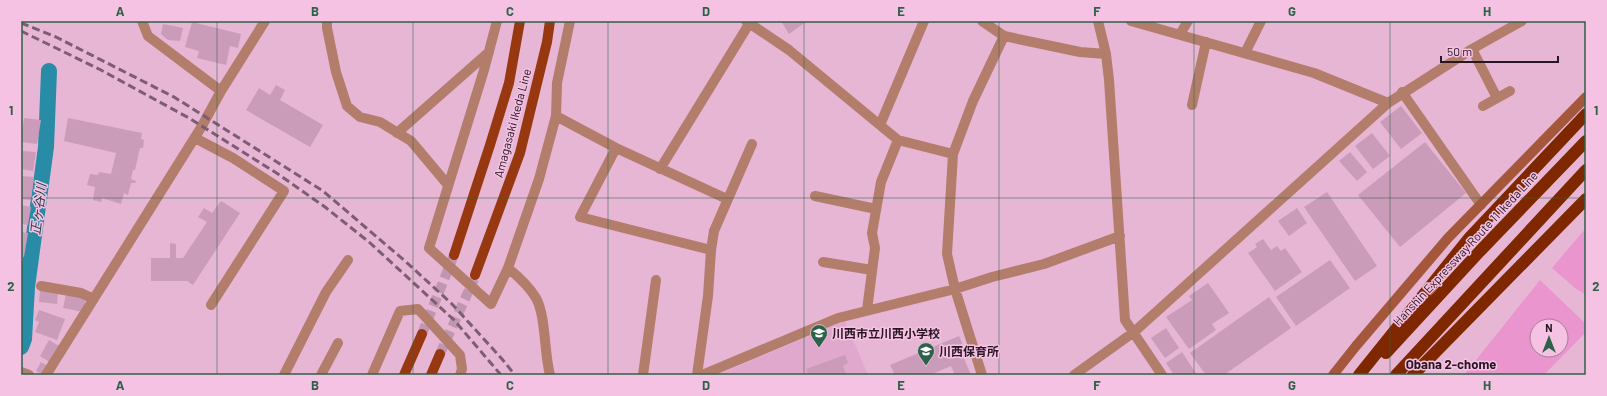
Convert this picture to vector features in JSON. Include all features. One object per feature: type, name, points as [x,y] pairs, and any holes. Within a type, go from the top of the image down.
[{"type":"highway","points":[[1359,375],[1470,237],[1586,114]]},
{"type":"highway","name":"Hanshin Expressway Route 11 Ikeda Line","points":[[1366,375],[1480,251],[1586,141]]},
{"type":"highway","points":[[1396,375],[1586,170]]},
{"type":"highway","points":[[1412,375],[1586,198]]},
{"type":"main road","name":"Amagasaki Ikeda Line","points":[[454,255],[509,82],[520,21]]},
{"type":"main road","name":"Amagasaki Ikeda Line","points":[[475,275],[520,153],[547,42],[550,21]]},
{"type":"main road","points":[[404,375],[422,334]]},
{"type":"main road","points":[[431,375],[440,354]]},
{"type":"street","points":[[142,21],[148,36],[221,91]]},
{"type":"street","points":[[46,375],[195,138],[221,91],[265,21]]},
{"type":"street","points":[[327,21],[326,28],[336,72],[347,106],[360,117],[380,122],[411,141],[448,185]]},
{"type":"street","points":[[497,21],[489,52],[429,248],[491,304],[508,268],[539,180],[556,116],[557,83],[570,21]]},
{"type":"street","points":[[880,125],[924,21]]},
{"type":"street","points":[[982,21],[1004,36],[1080,52],[1106,54]]},
{"type":"street","points":[[1098,21],[1106,54],[1109,80],[1125,320],[1162,375]]},
{"type":"street","points":[[1131,21],[1314,73],[1388,103]]},
{"type":"street","points":[[1180,34],[1188,21]]},
{"type":"street","points":[[1245,53],[1261,21]]},
{"type":"street","points":[[1074,375],[1134,332],[1388,103],[1402,92],[1472,49],[1522,21]]},
{"type":"street","points":[[660,169],[747,22],[789,50],[898,140],[953,154]]},
{"type":"street","points":[[982,375],[955,289],[947,254],[953,154],[973,101],[1004,36]]},
{"type":"street","points":[[1192,105],[1206,42]]},
{"type":"street","points":[[1472,49],[1496,98]]},
{"type":"street","points":[[397,133],[489,52]]},
{"type":"street","points":[[1483,106],[1510,91]]},
{"type":"street","points":[[1402,92],[1481,205]]},
{"type":"street","points":[[1333,375],[1448,238],[1586,96]]},
{"type":"street","points":[[556,116],[616,148],[727,199]]},
{"type":"street","points":[[195,138],[234,158],[284,192],[211,305]]},
{"type":"street","points":[[867,310],[875,248],[872,233],[881,182],[898,140]]},
{"type":"street","points":[[697,375],[708,296],[711,250],[714,231],[752,144]]},
{"type":"street","points":[[616,148],[580,217],[711,250]]},
{"type":"street","points":[[815,196],[876,210]]},
{"type":"street","points":[[702,375],[838,318],[955,289],[992,277],[1044,264],[1120,236]]},
{"type":"street","points":[[284,375],[326,292],[348,260]]},
{"type":"street","points":[[823,262],[872,270]]},
{"type":"street","points":[[508,268],[522,279],[536,299],[542,318],[550,375]]},
{"type":"street","points":[[644,375],[656,280]]},
{"type":"street","points":[[41,286],[81,293],[94,299]]},
{"type":"street","points":[[372,375],[400,311],[418,309],[460,355],[462,370],[460,375]]},
{"type":"street","points":[[321,375],[338,343]]},
{"type":"street","points":[[21,372],[29,375]]},
{"type":"shaded area","points":[[1586,228],[1586,295],[1575,288],[1552,268]]},
{"type":"shaded area","points":[[1540,280],[1586,324],[1586,332],[1569,349],[1569,318],[1529,318],[1529,358],[1561,358],[1544,375],[1464,375]]},
{"type":"shaded area","name":"川西市立川西小学校","points":[[845,321],[868,375],[717,375]]},
{"type":"building","points":[[781,21],[807,21],[789,34]]},
{"type":"building","points":[[192,22],[241,34],[238,48],[230,46],[226,65],[197,58],[199,51],[185,47]]},
{"type":"building","points":[[163,24],[183,28],[180,41],[168,40],[161,34]]},
{"type":"building","points":[[276,85],[285,90],[280,100],[323,125],[310,147],[246,110],[259,88],[270,95]]},
{"type":"building","points":[[1401,106],[1422,133],[1401,149],[1380,122]]},
{"type":"building","points":[[24,118],[41,120],[37,144],[21,142]]},
{"type":"building","points":[[68,118],[142,133],[141,139],[144,140],[143,148],[140,148],[135,170],[133,170],[131,179],[136,181],[135,183],[131,183],[128,195],[124,193],[121,204],[102,198],[101,202],[93,200],[95,187],[87,185],[90,174],[98,175],[99,172],[111,174],[116,153],[64,141]]},
{"type":"building","points":[[1372,133],[1390,156],[1373,169],[1355,146]]},
{"type":"building","points":[[1425,142],[1466,193],[1400,247],[1358,195]]},
{"type":"building","points":[[23,151],[36,152],[33,171],[21,169]]},
{"type":"building","points":[[1350,152],[1367,172],[1357,181],[1339,161]]},
{"type":"building","points":[[21,176],[34,177],[31,200],[21,199]]},
{"type":"building","points":[[1327,192],[1377,266],[1355,281],[1304,207]]},
{"type":"building","points":[[221,201],[240,213],[193,285],[187,281],[151,281],[151,258],[170,258],[170,243],[176,244],[176,258],[183,258],[207,222],[198,217],[204,208],[212,213]]},
{"type":"building","points":[[21,205],[31,207],[28,225],[21,224]]},
{"type":"building","points":[[1297,208],[1307,223],[1289,236],[1278,221]]},
{"type":"building","points":[[21,232],[28,233],[24,257],[21,256]]},
{"type":"building","points":[[1263,239],[1271,250],[1277,246],[1281,251],[1285,248],[1302,272],[1275,291],[1248,253],[1257,247],[1255,244]]},
{"type":"building","points":[[1330,260],[1350,288],[1296,326],[1276,297]]},
{"type":"building","points":[[1208,283],[1229,313],[1212,324],[1216,330],[1189,349],[1166,317],[1192,300],[1189,296]]},
{"type":"building","points":[[40,290],[58,292],[57,304],[39,302]]},
{"type":"building","points":[[66,294],[86,297],[83,312],[63,308]]},
{"type":"building","points":[[1269,297],[1291,328],[1224,375],[1206,375],[1190,353]]},
{"type":"building","points":[[39,310],[65,319],[57,340],[35,332],[39,322],[35,320]]},
{"type":"building","points":[[1166,328],[1179,348],[1165,358],[1151,338]]},
{"type":"building","points":[[959,336],[963,345],[959,347],[971,375],[955,375],[951,366],[930,375],[895,375],[890,365]]},
{"type":"building","points":[[49,340],[61,347],[51,363],[40,356]]},
{"type":"building","points":[[1182,352],[1197,375],[1174,375],[1166,363]]},
{"type":"building","points":[[845,355],[848,363],[843,366],[846,375],[808,375],[806,369]]},
{"type":"building","points":[[41,362],[48,366],[43,375],[36,371]]},
{"type":"waterway","name":"正ヶ谷川","points":[[21,347],[24,339],[27,287],[46,147],[49,71]]},
{"type":"tunnel","points":[[422,334],[454,255]]},
{"type":"tunnel","points":[[440,354],[474,279]]},
{"type":"railway","points":[[21,23],[56,37],[174,97],[323,191],[405,261],[452,304],[515,375]]},
{"type":"railway","points":[[21,31],[99,69],[189,118],[278,174],[325,207],[369,242],[454,320],[501,375]]},
{"type":"place","name":"川西市立川西小学校","points":[[819,348]]},
{"type":"place","name":"川西保育所","points":[[926,366]]},
{"type":"district","name":"Obana 2-chome","points":[[1451,364]]}]
